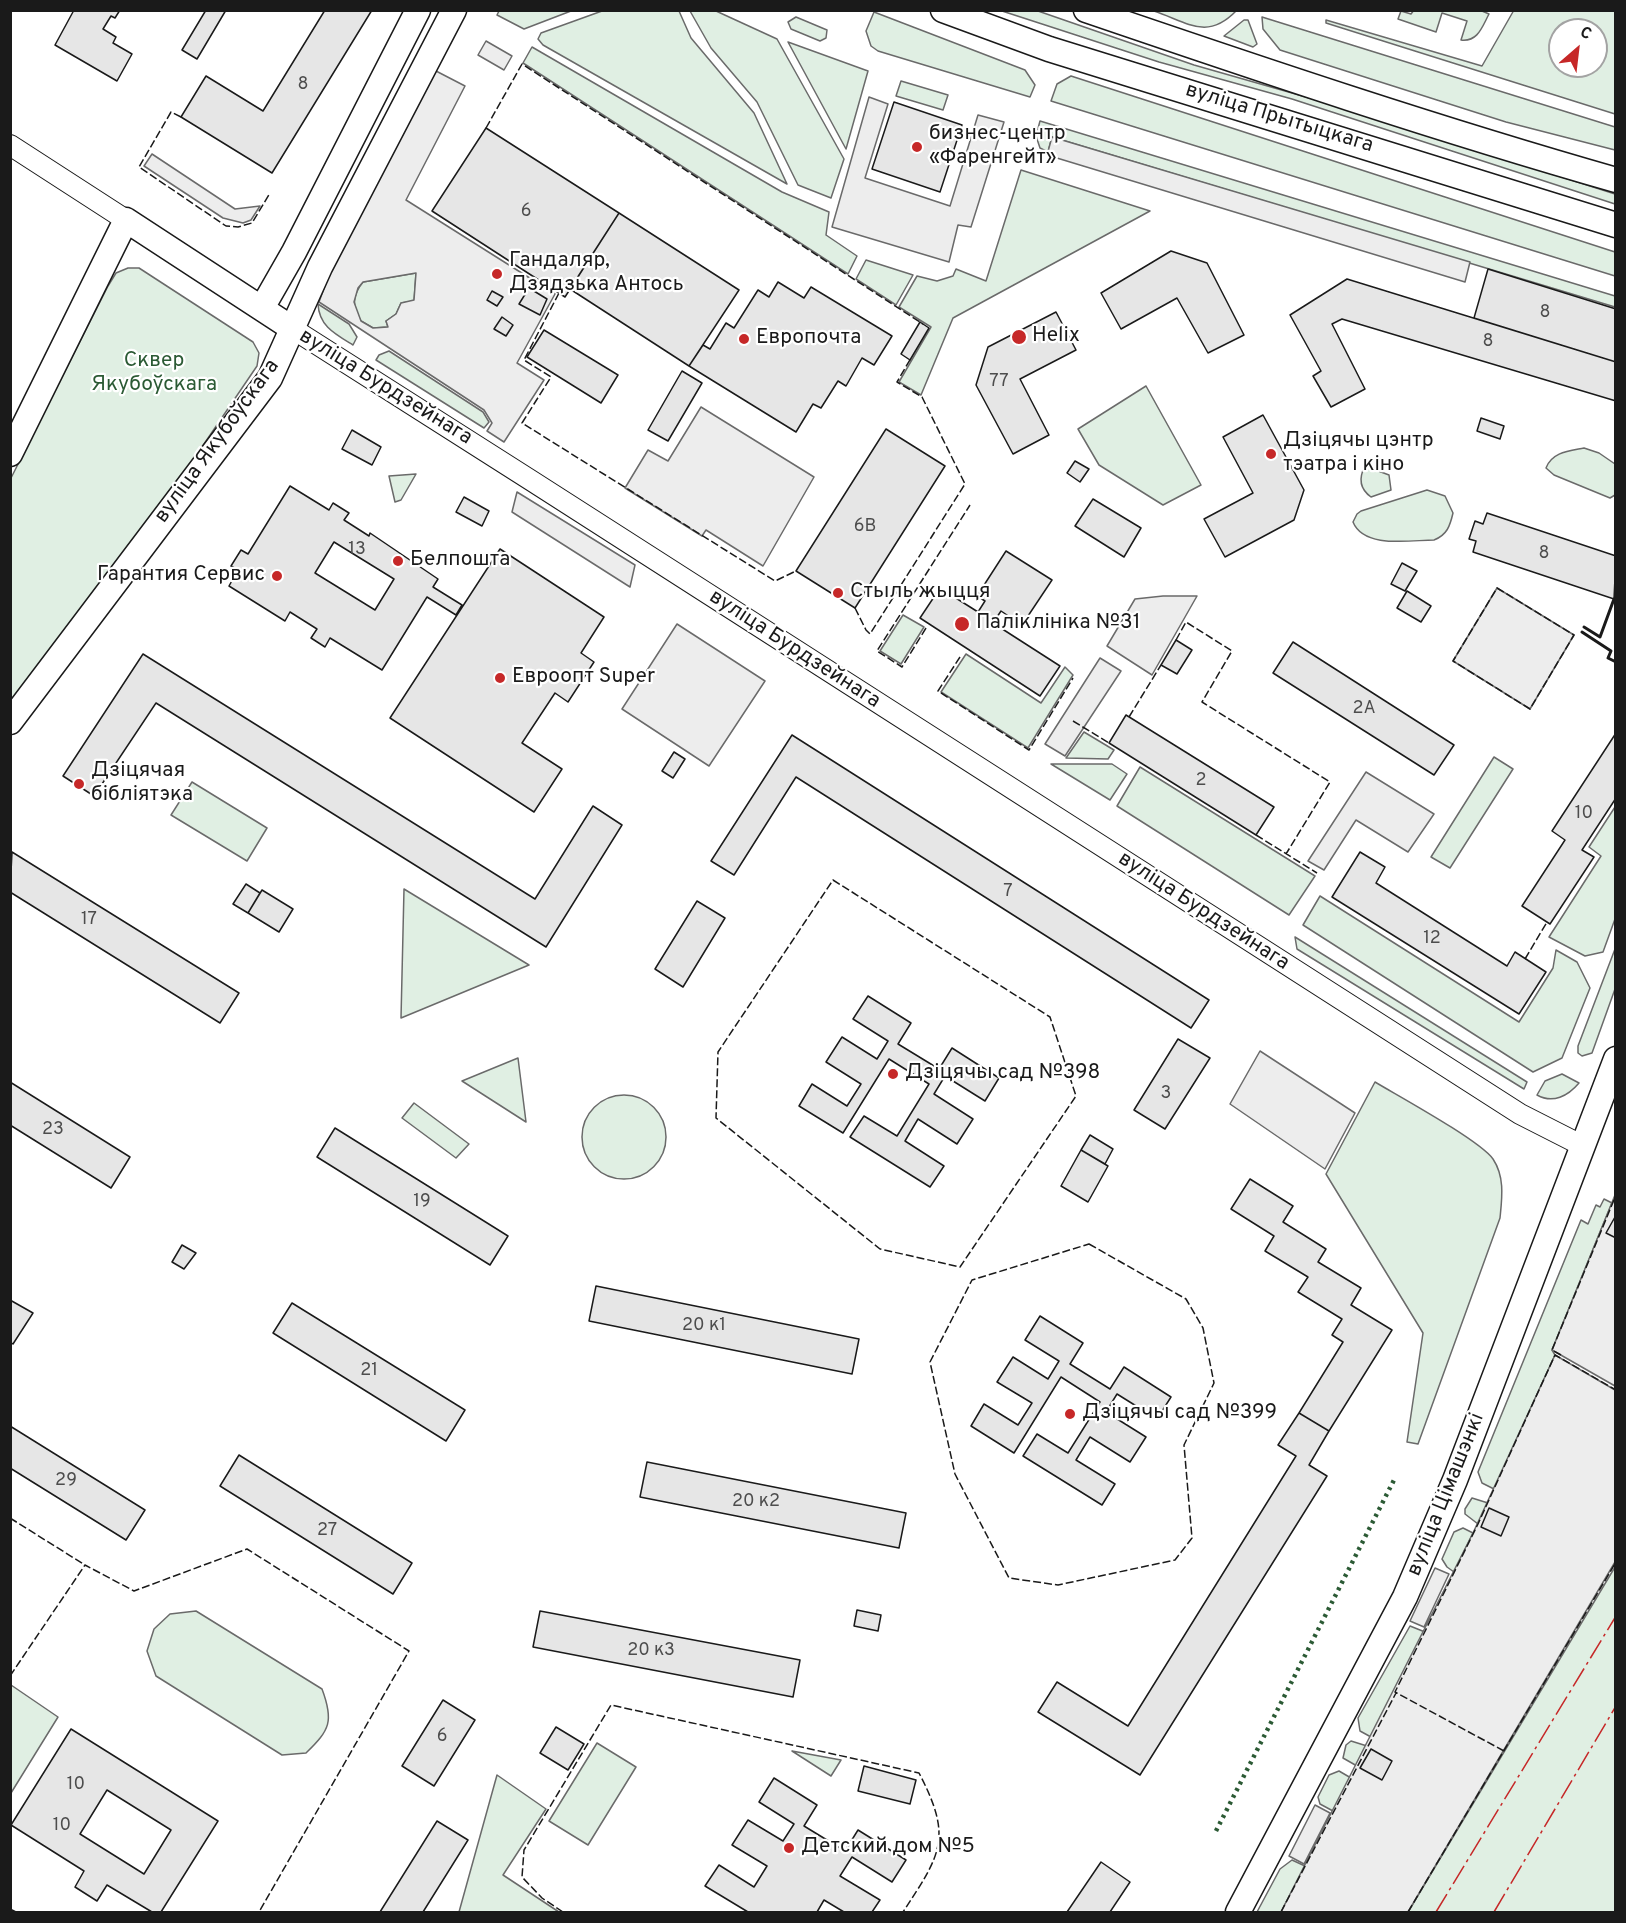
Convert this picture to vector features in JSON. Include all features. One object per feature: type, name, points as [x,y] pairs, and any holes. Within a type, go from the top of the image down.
[{"type":"main road","points":[[261,308],[294,252],[418,10]]},
{"type":"main road","name":"вуліца Якубоўскага","points":[[10,722],[270,378],[320,267],[454,10]]},
{"type":"main road","name":"вуліца Прытыцкага","points":[[943,10],[1061,52],[1616,225]]},
{"type":"main road","name":"вуліца Прытыцкага","points":[[1086,10],[1394,113],[1616,180]]},
{"type":"main road","points":[[10,454],[126,220]]},
{"type":"main road","name":"вуліца Бурдзейнага","points":[[126,220],[293,329]]},
{"type":"main road","name":"вуліца Цімашэнкі","points":[[1238,1912],[1406,1597],[1455,1480],[1616,1059]]},
{"type":"street","name":"вуліца Бурдзейнага","points":[[10,145],[126,220]]},
{"type":"street","name":"вуліца Бурдзейнага","points":[[293,329],[583,512],[850,686],[1520,1114],[1583,1146]]},
{"type":"green space","points":[[499,10],[571,11],[524,29],[497,15]]},
{"type":"green space","points":[[1414,10],[1482,11],[1489,14],[1482,28],[1472,39],[1461,40],[1467,21],[1442,13],[1436,32],[1398,19],[1401,11],[1411,14]]},
{"type":"green space","points":[[1514,10],[1615,11],[1615,114],[1326,23],[1326,20],[1482,66]]},
{"type":"green space","points":[[602,11],[679,11],[691,38],[754,113],[787,184],[543,45],[538,39],[541,33]]},
{"type":"green space","points":[[690,11],[716,11],[777,39],[844,159],[831,198],[798,185],[757,102],[711,48]]},
{"type":"green space","points":[[1002,11],[1038,11],[1194,65],[1362,113],[1615,194],[1615,204],[1292,99],[1159,62]]},
{"type":"green space","points":[[1154,11],[1236,11],[1226,20],[1206,27],[1187,24]]},
{"type":"green space","points":[[874,12],[1025,70],[1035,85],[1030,97],[878,51],[871,46],[866,31]]},
{"type":"green space","points":[[796,17],[827,30],[826,38],[820,41],[791,29],[788,22]]},
{"type":"green space","points":[[1262,17],[1615,127],[1615,150],[1506,122],[1280,50],[1263,29]]},
{"type":"green space","points":[[1244,20],[1248,20],[1257,44],[1253,47],[1224,36]]},
{"type":"green space","points":[[788,42],[868,71],[846,149]]},
{"type":"green space","points":[[532,47],[782,192],[829,212],[826,235],[857,256],[848,274],[523,63]]},
{"type":"green space","points":[[1071,76],[1615,252],[1615,276],[1051,101],[1057,84]]},
{"type":"green space","points":[[901,81],[948,95],[943,110],[896,96]]},
{"type":"green space","points":[[1040,121],[1615,296],[1615,307],[1052,137],[1048,152],[1040,148],[1036,136]]},
{"type":"green space","points":[[1021,170],[1150,211],[953,318],[921,395],[899,382],[931,327],[899,307],[917,276],[937,281],[953,276],[956,269],[986,281]]},
{"type":"green space","points":[[866,260],[913,275],[896,305],[856,279]]},
{"type":"green space","name":"Сквер Якубоўскага","points":[[128,268],[139,268],[253,342],[259,353],[257,366],[185,472],[11,714],[10,480],[108,286],[116,273]]},
{"type":"green space","points":[[416,273],[414,301],[401,303],[396,314],[386,321],[388,327],[373,328],[361,321],[354,301],[363,282]]},
{"type":"green space","points":[[318,304],[349,324],[357,337],[353,345],[329,329],[321,318]]},
{"type":"green space","points":[[389,351],[483,412],[489,422],[484,428],[376,360],[379,355]]},
{"type":"green space","points":[[1146,386],[1201,485],[1163,505],[1099,465],[1078,429]]},
{"type":"green space","points":[[1584,448],[1599,453],[1615,464],[1615,495],[1610,498],[1554,475],[1546,468],[1557,455]]},
{"type":"green space","points":[[1365,466],[1389,475],[1391,490],[1371,497],[1367,494],[1362,487],[1361,479]]},
{"type":"green space","points":[[416,474],[401,500],[395,502],[389,476]]},
{"type":"green space","points":[[1427,490],[1445,496],[1453,513],[1447,530],[1434,540],[1377,540],[1359,531],[1353,522],[1361,511]]},
{"type":"green space","points":[[903,615],[924,627],[901,664],[880,651]]},
{"type":"green space","points":[[966,654],[1041,703],[1065,667],[1073,675],[1028,748],[941,692]]},
{"type":"green space","points":[[1084,732],[1114,750],[1108,759],[1066,758]]},
{"type":"green space","points":[[1494,757],[1513,769],[1450,868],[1431,857]]},
{"type":"green space","points":[[1051,764],[1112,764],[1127,774],[1110,800]]},
{"type":"green space","points":[[1140,767],[1315,876],[1289,915],[1117,806]]},
{"type":"green space","points":[[192,782],[267,828],[247,861],[171,815]]},
{"type":"green space","points":[[1615,807],[1615,919],[1603,952],[1585,956],[1549,937],[1601,856],[1589,847]]},
{"type":"green space","points":[[404,889],[529,965],[401,1018]]},
{"type":"green space","points":[[1320,896],[1519,1022],[1553,968],[1556,950],[1577,962],[1590,988],[1562,1058],[1533,1072],[1303,925]]},
{"type":"green space","points":[[1295,937],[1527,1082],[1524,1089],[1297,949]]},
{"type":"green space","points":[[1615,949],[1615,989],[1592,1053],[1582,1056],[1578,1053],[1578,1046]]},
{"type":"green space","points":[[518,1058],[526,1122],[462,1081]]},
{"type":"green space","points":[[1562,1074],[1579,1083],[1570,1092],[1554,1099],[1537,1095],[1545,1081]]},
{"type":"green space","points":[[1375,1082],[1456,1130],[1485,1151],[1497,1166],[1501,1180],[1500,1218],[1418,1444],[1407,1442],[1423,1333],[1326,1174]]},
{"type":"green space","points":[[624,1095],[640,1098],[654,1107],[663,1121],[666,1137],[663,1153],[654,1167],[640,1176],[624,1179],[608,1176],[594,1167],[585,1153],[582,1137],[585,1121],[594,1107],[608,1098]]},
{"type":"green space","points":[[414,1103],[469,1144],[456,1158],[402,1118]]},
{"type":"green space","points":[[1604,1199],[1612,1203],[1552,1350],[1555,1355],[1494,1489],[1482,1483],[1478,1472],[1581,1220],[1588,1224],[1596,1205],[1600,1207]]},
{"type":"green space","points":[[1472,1498],[1488,1503],[1478,1524],[1465,1514],[1465,1509]]},
{"type":"green space","points":[[1463,1528],[1473,1533],[1454,1572],[1442,1559],[1454,1532]]},
{"type":"green space","points":[[1615,1567],[1615,1912],[1408,1912]]},
{"type":"green space","points":[[196,1611],[322,1689],[328,1709],[328,1724],[320,1738],[306,1753],[282,1755],[156,1676],[147,1651],[154,1629],[170,1614]]},
{"type":"green space","points":[[1410,1626],[1425,1632],[1371,1737],[1360,1731],[1358,1718]]},
{"type":"green space","points":[[11,1685],[58,1717],[11,1793]]},
{"type":"green space","points":[[1351,1741],[1367,1746],[1357,1766],[1343,1758],[1346,1745]]},
{"type":"green space","points":[[597,1743],[636,1767],[588,1845],[549,1821]]},
{"type":"green space","points":[[792,1751],[841,1760],[831,1776]]},
{"type":"green space","points":[[1339,1771],[1351,1778],[1333,1811],[1320,1804],[1318,1797],[1329,1775]]},
{"type":"green space","points":[[497,1775],[546,1809],[503,1875],[559,1912],[459,1912]]},
{"type":"green space","points":[[1292,1860],[1305,1866],[1281,1912],[1257,1912],[1280,1869]]},
{"type":"shaded area","points":[[486,41],[512,56],[504,70],[478,55]]},
{"type":"shaded area","points":[[436,71],[465,86],[406,200],[555,294],[517,363],[544,380],[504,442],[487,431],[492,423],[484,410],[319,302],[330,272]],"holes":[[[416,273],[414,300],[401,303],[396,314],[386,321],[388,327],[373,328],[361,321],[354,302],[358,288],[363,282]]]},
{"type":"shaded area","points":[[869,97],[888,104],[865,178],[950,206],[978,115],[1004,122],[971,227],[958,225],[949,262],[832,227]]},
{"type":"shaded area","points":[[1052,137],[1470,262],[1465,282],[1047,155]]},
{"type":"shaded area","points":[[152,154],[235,209],[260,206],[251,220],[243,223],[223,218],[144,166]]},
{"type":"shaded area","points":[[701,407],[814,477],[763,566],[706,530],[702,536],[625,488],[648,450],[668,461]]},
{"type":"shaded area","points":[[517,492],[635,565],[630,587],[512,512]]},
{"type":"shaded area","points":[[1497,588],[1574,635],[1530,709],[1453,661]]},
{"type":"shaded area","points":[[1197,596],[1152,675],[1107,646],[1135,599]]},
{"type":"shaded area","points":[[677,624],[765,681],[709,766],[622,709]]},
{"type":"shaded area","points":[[1100,658],[1121,671],[1065,756],[1045,744]]},
{"type":"shaded area","points":[[1366,772],[1434,814],[1408,852],[1356,820],[1324,870],[1308,861]]},
{"type":"shaded area","points":[[1260,1051],[1355,1113],[1325,1169],[1230,1104]]},
{"type":"shaded area","points":[[1615,1195],[1615,1386],[1552,1350]]},
{"type":"shaded area","points":[[1555,1355],[1615,1390],[1615,1562],[1408,1912],[1281,1912],[1473,1533]]},
{"type":"shaded area","points":[[1435,1568],[1449,1574],[1424,1627],[1410,1621]]},
{"type":"shaded area","points":[[1315,1805],[1330,1813],[1304,1864],[1289,1856]]},
{"type":"building","points":[[74,10],[120,10],[115,18],[111,16],[103,29],[116,37],[113,43],[132,54],[117,81],[55,45]]},
{"type":"building","points":[[206,10],[226,10],[197,59],[182,50]]},
{"type":"building","points":[[325,10],[372,10],[272,173],[181,117],[206,76],[263,111]]},
{"type":"building","name":"бизнес-центр «Фаренгейт»","points":[[894,102],[962,125],[940,192],[872,169]]},
{"type":"building","points":[[486,128],[619,213],[565,297],[432,211]]},
{"type":"building","points":[[619,213],[739,290],[689,366],[570,289]]},
{"type":"building","points":[[1171,251],[1207,263],[1244,335],[1208,353],[1177,298],[1121,329],[1101,293]]},
{"type":"building","points":[[1488,269],[1616,309],[1616,362],[1474,318]]},
{"type":"building","points":[[1347,279],[1616,362],[1616,401],[1342,319],[1332,324],[1365,389],[1331,407],[1313,376],[1321,371],[1290,315]]},
{"type":"building","points":[[778,282],[804,298],[811,287],[892,336],[874,365],[862,358],[846,386],[838,381],[821,408],[813,404],[796,432],[689,366],[703,345],[710,349],[726,323],[734,328],[758,290],[769,297]]},
{"type":"building","points":[[529,288],[547,299],[540,315],[519,304]]},
{"type":"building","points":[[492,291],[503,297],[497,306],[487,300]]},
{"type":"building","points":[[1056,312],[1076,350],[1020,379],[1049,435],[1013,454],[976,385],[988,347]]},
{"type":"building","points":[[502,317],[513,325],[506,336],[494,329]]},
{"type":"building","points":[[920,322],[929,328],[910,360],[901,354]]},
{"type":"building","points":[[544,330],[618,375],[601,403],[527,357]]},
{"type":"building","points":[[682,371],[702,383],[668,441],[648,430]]},
{"type":"building","points":[[1263,415],[1304,490],[1294,520],[1225,557],[1204,519],[1253,493],[1223,437]]},
{"type":"building","points":[[1481,418],[1504,426],[1500,439],[1477,431]]},
{"type":"building","points":[[886,429],[945,466],[855,608],[796,571]]},
{"type":"building","points":[[352,430],[381,447],[372,465],[342,449]]},
{"type":"building","points":[[1075,461],[1089,469],[1080,482],[1067,473]]},
{"type":"building","name":"Гарантия Сервис","points":[[290,486],[329,510],[333,503],[349,513],[344,520],[369,536],[370,533],[438,579],[433,587],[462,605],[456,615],[427,597],[382,670],[330,638],[325,647],[311,638],[317,629],[290,612],[285,621],[229,586],[238,570],[231,566],[241,550],[248,554]],"holes":[[[334,542],[394,579],[375,610],[315,573]]]},
{"type":"building","points":[[464,497],[489,511],[482,526],[456,512]]},
{"type":"building","points":[[1093,499],[1141,528],[1124,557],[1075,526]]},
{"type":"building","points":[[1487,513],[1616,556],[1614,599],[1473,552],[1476,541],[1469,539],[1475,521],[1483,524]]},
{"type":"building","name":"Евроопт Super","points":[[500,549],[604,617],[581,653],[594,662],[568,702],[555,693],[522,743],[562,769],[534,812],[390,718]]},
{"type":"building","name":"Паліклініка №31","points":[[1006,551],[1052,580],[1022,625],[1001,611],[993,623],[1060,666],[1040,696],[920,618],[940,588],[978,612],[985,601],[977,596]]},
{"type":"building","points":[[1402,563],[1417,571],[1405,591],[1391,584]]},
{"type":"building","points":[[1407,591],[1431,606],[1421,622],[1397,608]]},
{"type":"building","points":[[1176,640],[1192,650],[1177,674],[1161,665]]},
{"type":"building","points":[[1293,642],[1454,745],[1434,775],[1273,673]]},
{"type":"building","points":[[143,654],[535,899],[593,806],[622,825],[546,947],[156,703],[94,796],[63,776]]},
{"type":"building","points":[[1126,715],[1274,807],[1256,835],[1109,743]]},
{"type":"building","points":[[1616,733],[1616,798],[1582,850],[1594,857],[1550,924],[1522,906],[1565,840],[1552,831]]},
{"type":"building","points":[[792,735],[1209,1000],[1191,1028],[796,777],[734,875],[711,861]]},
{"type":"building","points":[[674,752],[685,759],[673,778],[662,771]]},
{"type":"building","points":[[12,852],[239,993],[220,1023],[10,892]]},
{"type":"building","points":[[1360,852],[1385,867],[1376,883],[1507,966],[1515,952],[1546,972],[1519,1014],[1332,897]]},
{"type":"building","points":[[246,884],[260,893],[248,913],[233,904]]},
{"type":"building","points":[[262,890],[293,909],[279,932],[248,913]]},
{"type":"building","points":[[697,901],[725,918],[683,987],[655,969]]},
{"type":"building","points":[[868,996],[911,1023],[898,1044],[939,1069],[952,1048],[999,1078],[985,1101],[945,1076],[934,1094],[973,1119],[957,1144],[918,1119],[905,1141],[944,1166],[930,1187],[850,1137],[864,1116],[897,1136],[929,1084],[889,1059],[843,1133],[799,1106],[812,1084],[847,1106],[861,1084],[826,1062],[842,1037],[877,1059],[888,1041],[853,1019]]},
{"type":"building","points":[[1178,1039],[1210,1058],[1165,1129],[1134,1110]]},
{"type":"building","points":[[10,1082],[130,1157],[111,1188],[10,1125]]},
{"type":"building","points":[[335,1128],[508,1236],[490,1265],[317,1157]]},
{"type":"building","points":[[1090,1135],[1113,1149],[1105,1164],[1081,1150]]},
{"type":"building","points":[[1081,1150],[1108,1166],[1088,1202],[1061,1186]]},
{"type":"building","points":[[1250,1179],[1293,1206],[1283,1222],[1326,1249],[1318,1262],[1361,1288],[1351,1305],[1392,1330],[1329,1431],[1299,1413],[1343,1342],[1332,1335],[1342,1319],[1298,1292],[1308,1277],[1265,1251],[1274,1236],[1231,1209]]},
{"type":"building","points":[[1616,1218],[1616,1238],[1606,1233]]},
{"type":"building","points":[[182,1245],[196,1253],[184,1269],[172,1262]]},
{"type":"building","points":[[596,1286],[859,1339],[852,1374],[589,1321]]},
{"type":"building","points":[[10,1300],[33,1313],[13,1344],[10,1342]]},
{"type":"building","points":[[292,1303],[465,1410],[446,1441],[273,1333]]},
{"type":"building","points":[[1040,1316],[1083,1343],[1070,1364],[1110,1389],[1124,1367],[1171,1397],[1157,1419],[1117,1394],[1106,1412],[1146,1437],[1130,1462],[1090,1437],[1076,1460],[1115,1484],[1102,1505],[1023,1456],[1037,1434],[1068,1453],[1100,1402],[1061,1377],[1014,1453],[971,1426],[984,1404],[1018,1425],[1032,1403],[997,1382],[1013,1357],[1048,1379],[1059,1361],[1025,1340]]},
{"type":"building","points":[[1299,1413],[1329,1431],[1309,1465],[1327,1476],[1140,1775],[1038,1712],[1057,1682],[1128,1726],[1296,1456],[1278,1445]]},
{"type":"building","points":[[10,1426],[145,1510],[126,1540],[10,1468]]},
{"type":"building","points":[[239,1455],[412,1563],[393,1594],[220,1486]]},
{"type":"building","points":[[647,1462],[906,1513],[899,1548],[640,1497]]},
{"type":"building","points":[[1489,1508],[1509,1517],[1501,1536],[1481,1527]]},
{"type":"building","points":[[857,1610],[881,1615],[878,1631],[854,1626]]},
{"type":"building","points":[[540,1611],[800,1660],[793,1697],[533,1647]]},
{"type":"building","points":[[443,1700],[475,1720],[434,1786],[402,1766]]},
{"type":"building","points":[[556,1727],[584,1744],[568,1770],[540,1753]]},
{"type":"building","points":[[71,1729],[218,1821],[161,1912],[152,1912],[107,1885],[97,1901],[75,1887],[84,1871],[11,1825]],"holes":[[[107,1790],[171,1830],[144,1874],[80,1834]]]},
{"type":"building","points":[[1371,1749],[1392,1761],[1382,1780],[1360,1768]]},
{"type":"building","points":[[864,1766],[916,1780],[910,1804],[858,1791]]},
{"type":"building","name":"Детский дом №5","points":[[774,1778],[817,1805],[804,1826],[845,1851],[858,1830],[906,1860],[892,1882],[852,1857],[840,1876],[880,1900],[872,1912],[844,1912],[824,1900],[817,1912],[748,1912],[705,1886],[719,1865],[754,1887],[767,1866],[732,1845],[748,1820],[783,1841],[794,1824],[759,1802]]},
{"type":"building","points":[[437,1821],[468,1840],[423,1912],[380,1912]]},
{"type":"building","points":[[1101,1862],[1130,1882],[1110,1912],[1067,1912]]},
{"type":"hedge","points":[[1216,1831],[1395,1478]]},
{"type":"fence","points":[[486,128],[522,64],[923,324]]},
{"type":"fence","points":[[181,117],[171,112],[139,167],[226,226],[238,227],[252,223],[270,193]]},
{"type":"fence","points":[[559,293],[524,360],[551,377],[522,423],[775,581],[796,571]]},
{"type":"fence","points":[[855,608],[870,634],[965,484],[922,397],[897,382],[911,358]]},
{"type":"fence","points":[[926,628],[902,667],[877,651],[970,505]]},
{"type":"fence","points":[[1497,588],[1574,635],[1530,709],[1453,661],[1497,588]]},
{"type":"fence","points":[[1176,640],[1186,622],[1232,651],[1202,702],[1330,782],[1286,854]]},
{"type":"fence","points":[[960,657],[938,691],[1029,750],[1073,678]]},
{"type":"fence","points":[[1129,717],[1161,665]]},
{"type":"fence","points":[[1073,721],[1109,743]]},
{"type":"fence","points":[[1256,835],[1317,873]]},
{"type":"fence","points":[[833,880],[1050,1017],[1076,1096],[960,1267],[880,1249],[716,1118],[718,1052],[833,880]]},
{"type":"fence","points":[[1525,959],[1547,922]]},
{"type":"fence","points":[[1561,1355],[1552,1350],[1616,1195]]},
{"type":"fence","points":[[1089,1244],[1186,1299],[1203,1328],[1214,1383],[1184,1445],[1192,1538],[1175,1560],[1058,1585],[1009,1578],[955,1474],[930,1362],[972,1280],[1089,1244]]},
{"type":"fence","points":[[1504,1751],[1395,1692],[1478,1524],[1555,1355],[1616,1390]]},
{"type":"fence","points":[[10,1518],[85,1565]]},
{"type":"fence","points":[[10,1676],[85,1565],[134,1591],[247,1549],[409,1651],[259,1912]]},
{"type":"fence","points":[[1408,1912],[1616,1562]]},
{"type":"fence","points":[[1281,1912],[1396,1693]]},
{"type":"fence","points":[[563,1912],[542,1898],[522,1877],[524,1850],[611,1705],[919,1773],[936,1814],[939,1830],[938,1845],[934,1860],[903,1912]]},
{"type":"fence","points":[[10,1909],[16,1912]]},
{"type":"wall","points":[[1584,627],[1600,637],[1614,599]]},
{"type":"wall","points":[[1582,632],[1611,651],[1608,658],[1616,662]]},
{"type":"power","points":[[1436,1912],[1616,1616]]},
{"type":"power","points":[[1494,1912],[1616,1706]]},
{"type":"place","name":"бизнес-центр «Фаренгейт»","points":[[917,147]]},
{"type":"place","name":"Гандаляр, Дзядзька Антось","points":[[497,274]]},
{"type":"place","name":"Helix","points":[[1019,337]]},
{"type":"place","name":"Европочта","points":[[744,339]]},
{"type":"place","name":"Дзіцячы цэнтр тэатра і кіно","points":[[1271,454]]},
{"type":"place","name":"Белпошта","points":[[398,561]]},
{"type":"place","name":"Гарантия Сервис","points":[[277,576]]},
{"type":"place","name":"Стыль жыцця","points":[[838,593]]},
{"type":"place","name":"Паліклініка №31","points":[[962,624]]},
{"type":"place","name":"Евроопт Super","points":[[500,678]]},
{"type":"place","name":"Дзіцячая бібліятэка","points":[[79,784]]},
{"type":"place","name":"Дзіцячы сад №398","points":[[893,1074]]},
{"type":"place","name":"Дзіцячы сад №399","points":[[1070,1414]]},
{"type":"place","name":"Детский дом №5","points":[[789,1848]]}]
